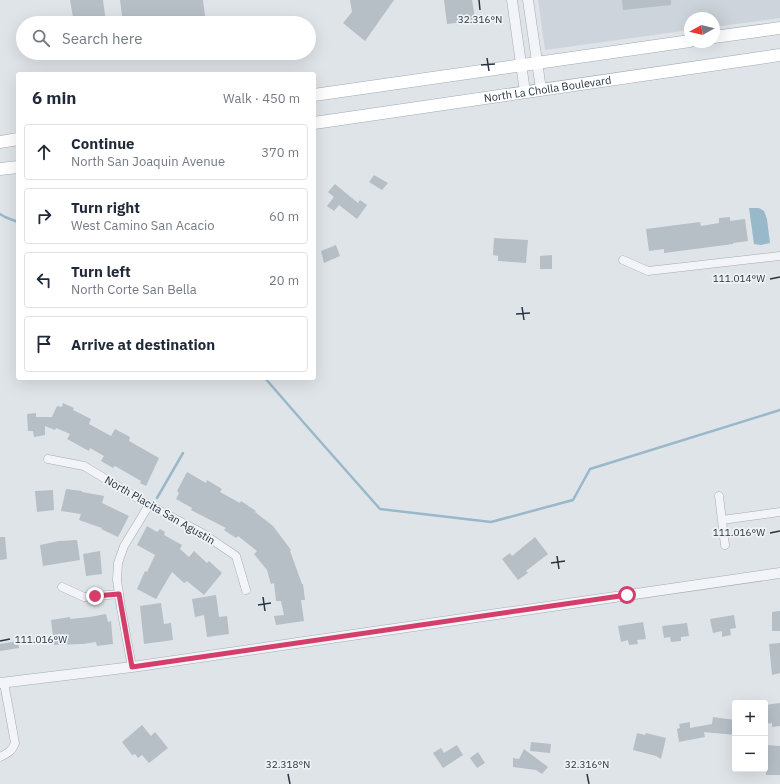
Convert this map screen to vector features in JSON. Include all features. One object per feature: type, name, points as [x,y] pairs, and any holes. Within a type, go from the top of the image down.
[{"type":"main road","points":[[720,36],[780,28]]},
{"type":"main road","points":[[316,95],[684,42]]},
{"type":"main road","name":"North La Cholla Boulevard","points":[[316,123],[780,55]]},
{"type":"main road","points":[[0,142],[16,139]]},
{"type":"main road","points":[[0,169],[16,167]]},
{"type":"street","points":[[512,0],[525,92]]},
{"type":"street","points":[[528,0],[541,89]]},
{"type":"street","points":[[623,260],[648,271],[780,256]]},
{"type":"street","name":"North Placita San Agustin","points":[[48,459],[84,466],[149,505],[202,533],[236,556],[246,590]]},
{"type":"street","points":[[718,496],[725,545]]},
{"type":"street","points":[[132,667],[117,580],[118,563],[124,546],[149,505]]},
{"type":"street","points":[[722,520],[780,512]]},
{"type":"street","points":[[0,757],[7,754],[15,743],[2,683],[132,667],[780,573]]},
{"type":"street","points":[[62,588],[84,598],[119,594]]},
{"type":"shaded area","points":[[538,0],[780,0],[780,18],[720,26],[720,12],[684,12],[684,31],[545,50]]},
{"type":"water","points":[[749,208],[759,208],[764,211],[767,219],[770,243],[761,245],[754,244]]},
{"type":"building","points":[[70,0],[103,0],[105,16],[73,16]]},
{"type":"building","points":[[120,0],[203,0],[205,16],[122,16]]},
{"type":"building","points":[[350,0],[394,0],[365,41],[343,23],[352,12]]},
{"type":"building","points":[[444,0],[472,0],[475,18],[472,21],[447,24]]},
{"type":"building","points":[[622,0],[671,0],[671,5],[623,10]]},
{"type":"building","points":[[374,175],[388,183],[382,190],[369,182]]},
{"type":"building","points":[[335,184],[358,203],[360,200],[367,205],[357,219],[339,205],[334,211],[327,206],[334,197],[328,192]]},
{"type":"building","points":[[730,217],[730,221],[745,219],[748,241],[664,253],[664,249],[649,251],[646,229],[700,222],[701,226],[719,223],[719,218]]},
{"type":"building","points":[[494,238],[528,240],[526,263],[498,261],[498,256],[493,255]]},
{"type":"building","points":[[336,245],[340,256],[324,263],[321,251]]},
{"type":"building","points":[[552,255],[552,269],[540,269],[540,256]]},
{"type":"building","points":[[63,403],[91,419],[89,424],[111,436],[115,429],[130,437],[129,441],[159,458],[146,486],[140,483],[141,481],[115,466],[113,468],[101,461],[104,456],[90,448],[89,451],[67,439],[70,434],[56,428],[55,430],[45,426],[45,435],[34,437],[33,431],[28,431],[27,414],[36,413],[36,417],[52,417],[57,406],[62,407]]},
{"type":"building","points":[[187,472],[206,483],[207,480],[222,489],[220,492],[240,503],[241,501],[256,511],[255,512],[273,526],[291,550],[290,551],[303,584],[305,600],[301,600],[304,621],[276,625],[274,616],[284,615],[281,601],[276,601],[274,583],[271,584],[267,570],[254,554],[257,551],[238,536],[236,538],[224,530],[226,528],[191,510],[192,508],[176,499],[179,493],[177,491]]},
{"type":"building","points":[[66,489],[104,496],[102,503],[129,516],[118,537],[101,529],[102,528],[79,520],[81,514],[61,511]]},
{"type":"building","points":[[53,490],[54,510],[37,512],[35,491]]},
{"type":"building","points":[[147,526],[157,532],[160,529],[165,532],[164,535],[182,545],[180,549],[189,557],[194,551],[207,563],[209,561],[222,573],[204,595],[187,581],[184,583],[172,572],[156,599],[137,589],[145,571],[147,572],[155,555],[137,545]]},
{"type":"building","points":[[0,537],[5,537],[7,559],[0,560]]},
{"type":"building","points":[[535,537],[548,554],[526,571],[528,573],[518,580],[502,559],[510,553],[512,556]]},
{"type":"building","points":[[77,540],[80,560],[43,566],[40,545],[59,541]]},
{"type":"building","points":[[100,551],[102,574],[86,576],[83,554]]},
{"type":"building","points":[[216,595],[219,617],[227,616],[229,634],[207,637],[204,615],[195,617],[192,599]]},
{"type":"building","points":[[161,603],[164,624],[171,623],[173,640],[144,644],[140,606]]},
{"type":"building","points":[[780,611],[780,631],[772,631],[772,612]]},
{"type":"building","points":[[106,614],[108,622],[111,621],[113,644],[97,646],[96,642],[54,645],[51,620],[70,617],[70,619],[90,617]]},
{"type":"building","points":[[734,615],[736,628],[730,629],[731,635],[722,637],[722,631],[713,633],[710,619]]},
{"type":"building","points":[[643,622],[646,639],[637,640],[638,644],[629,645],[628,640],[621,642],[618,626]]},
{"type":"building","points":[[687,623],[689,636],[681,637],[681,641],[671,642],[670,637],[664,638],[662,626]]},
{"type":"building","points":[[18,641],[19,648],[0,651],[0,644]]},
{"type":"building","points":[[780,643],[780,673],[772,675],[769,644]]},
{"type":"building","points":[[780,703],[780,726],[772,727],[772,723],[768,724],[768,705]]},
{"type":"building","points":[[713,717],[732,720],[732,735],[704,732],[705,737],[679,742],[677,729],[680,728],[679,724],[690,722],[690,728],[712,724]]},
{"type":"building","points":[[142,725],[151,736],[155,732],[168,748],[149,763],[142,755],[138,758],[135,754],[132,755],[122,742]]},
{"type":"building","points":[[637,733],[645,735],[646,733],[666,738],[661,759],[656,756],[633,750]]},
{"type":"building","points":[[531,742],[551,744],[550,753],[530,751]]},
{"type":"building","points":[[457,745],[463,755],[443,768],[433,753],[441,748],[444,753]]},
{"type":"building","points":[[768,745],[780,746],[780,775],[766,775],[766,772],[768,772]]},
{"type":"building","points":[[524,749],[548,767],[542,774],[536,770],[513,767],[513,758],[519,759]]},
{"type":"building","points":[[478,752],[485,763],[477,768],[470,758]]},
{"type":"waterway","points":[[0,214],[16,221]]},
{"type":"waterway","points":[[267,380],[380,509],[491,522],[573,500],[590,469],[780,410]]},
{"type":"waterway","points":[[157,498],[183,453]]},
{"type":"route","points":[[95,596],[119,594],[132,667],[627,595]]}]
